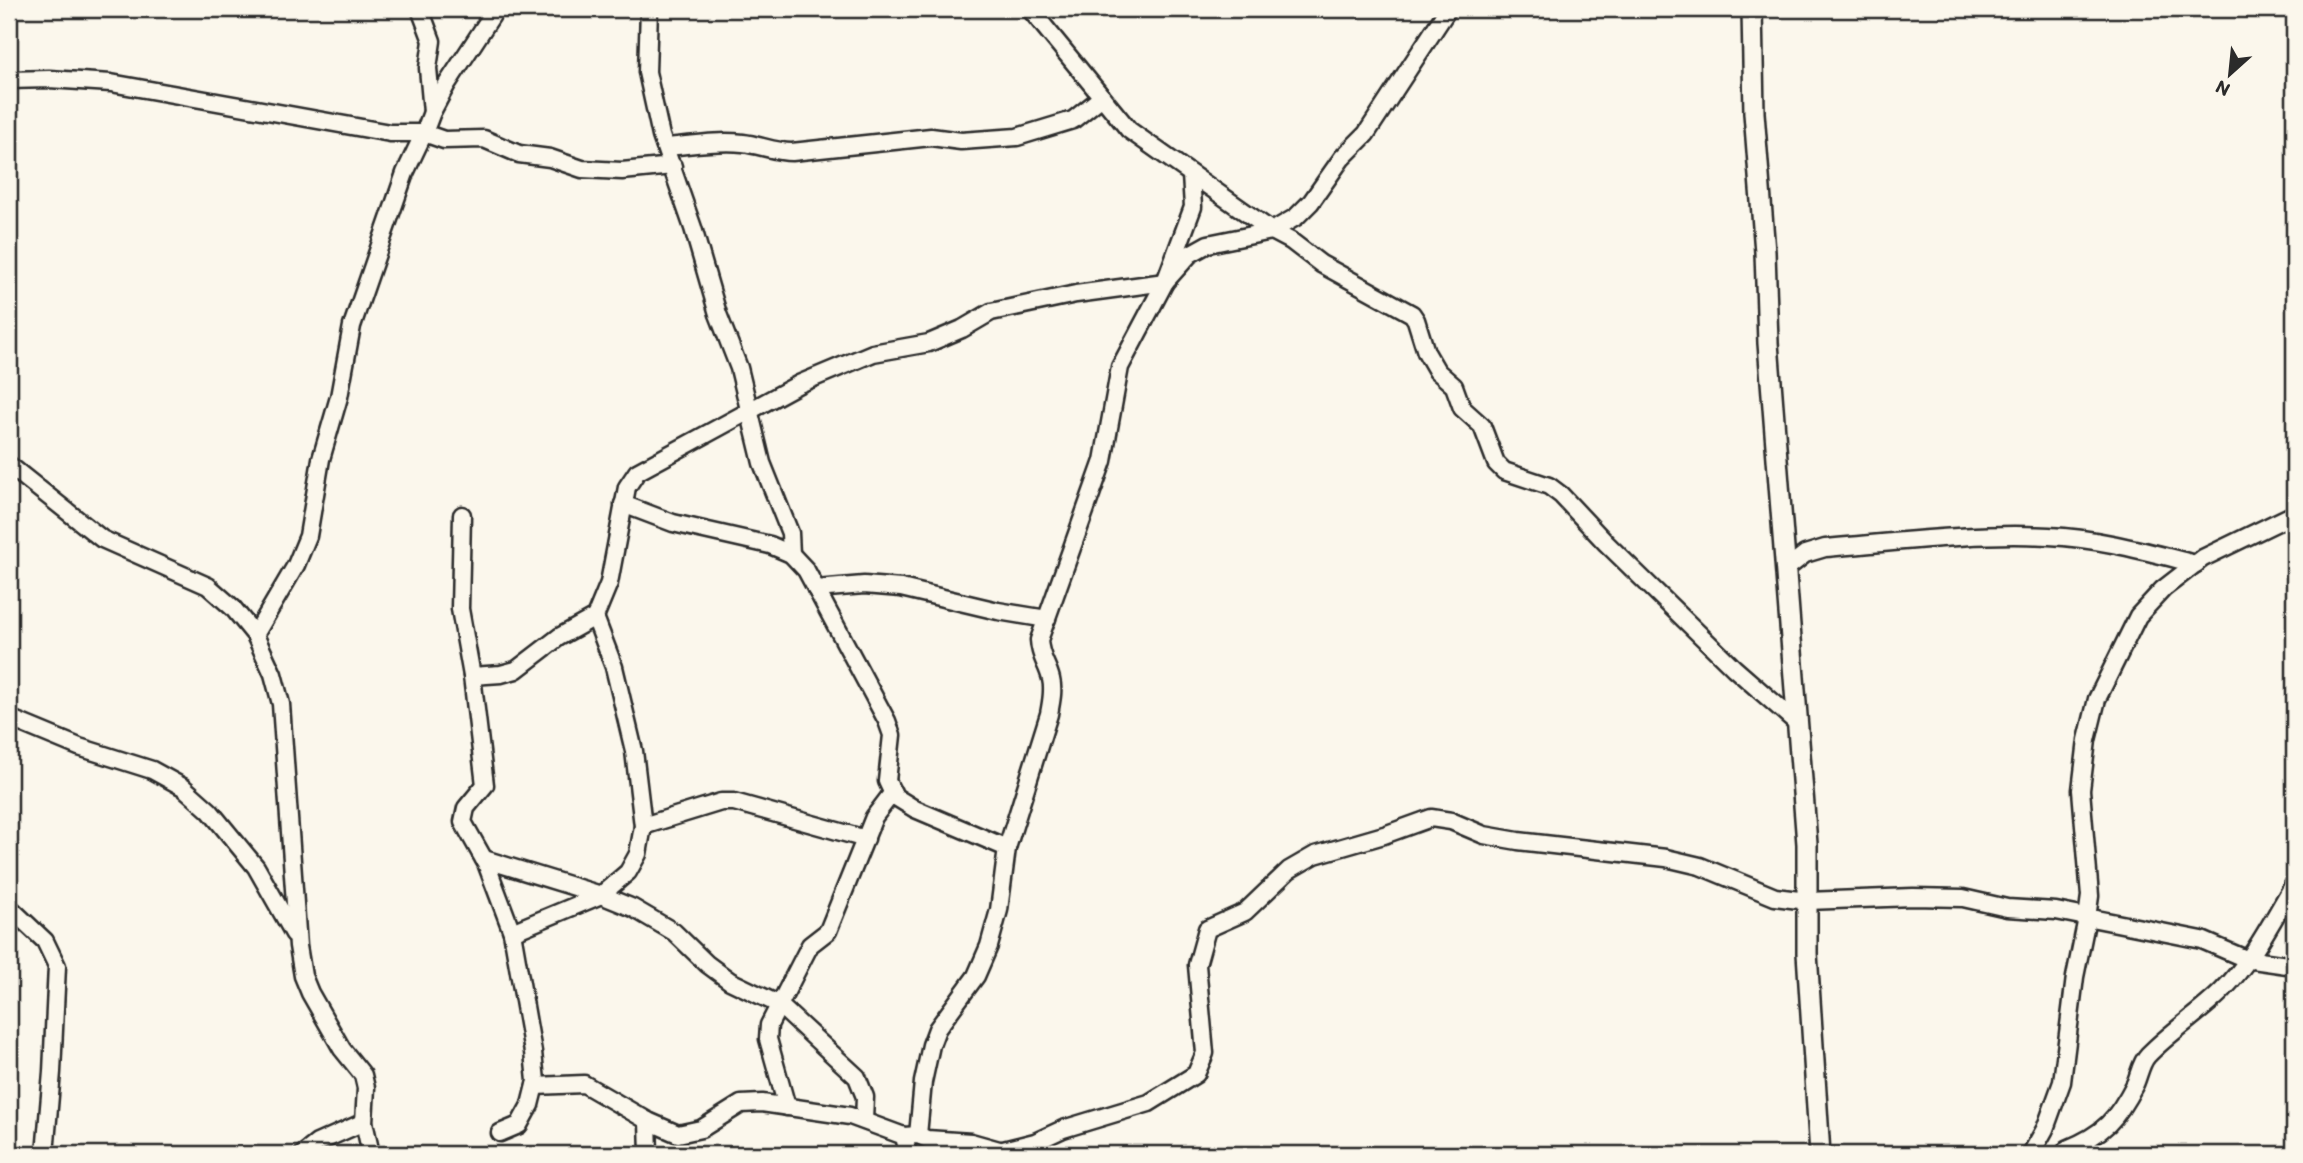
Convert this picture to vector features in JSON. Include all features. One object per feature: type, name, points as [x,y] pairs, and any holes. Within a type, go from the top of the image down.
[{"type":"street","points":[[419,9],[432,41],[428,94],[432,111]]},
{"type":"street","points":[[255,635],[296,565],[307,536],[321,459],[359,303],[405,173],[425,133],[432,111],[496,9]]},
{"type":"street","points":[[649,9],[647,72],[666,147],[693,228],[705,275],[739,368],[762,463],[790,533],[792,554]]},
{"type":"street","points":[[1030,9],[1129,130],[1272,231],[1291,240],[1321,264],[1412,314],[1426,352],[1439,375],[1454,386],[1462,408],[1482,426],[1496,463],[1504,471],[1549,486],[1561,495],[1606,543],[1734,668],[1797,723]]},
{"type":"street","points":[[472,676],[516,670],[559,637],[595,617],[609,583],[627,487],[637,472],[799,384],[873,353],[929,344],[992,312],[1076,294],[1165,282],[1190,254],[1208,244],[1272,231],[1296,217],[1311,202],[1342,158],[1366,134],[1448,9]]},
{"type":"street","points":[[1752,9],[1754,113],[1765,252],[1768,343],[1807,844],[1807,953],[1820,1154]]},
{"type":"street","points":[[9,79],[111,83],[390,133],[425,133],[444,140],[484,139],[519,154],[550,158],[582,169],[622,171],[673,166]]},
{"type":"street","points":[[666,147],[743,143],[780,152],[792,152],[931,137],[961,141],[1017,137],[1073,120],[1102,97]]},
{"type":"street","points":[[908,1154],[931,1045],[937,1029],[976,976],[989,946],[999,910],[1007,848],[1053,694],[1051,678],[1040,655],[1040,640],[1103,461],[1119,367],[1165,282],[1193,207],[1191,175]]},
{"type":"street","points":[[9,465],[102,539],[208,586],[233,608],[255,635],[273,674],[281,704],[298,946],[303,976],[342,1049],[363,1076],[366,1088],[364,1122],[371,1154]]},
{"type":"street","points":[[623,503],[673,523],[770,545],[792,554],[806,570],[831,622],[887,721],[892,735],[887,781],[894,796],[915,809],[1007,848]]},
{"type":"street","points":[[2031,1154],[2042,1134],[2062,1082],[2075,977],[2087,918],[2090,896],[2081,790],[2087,740],[2096,699],[2138,616],[2163,589],[2203,558],[2294,514]]},
{"type":"street","points":[[462,515],[460,610],[472,676],[485,785],[466,808],[463,822],[484,859],[512,932],[533,1052],[535,1086],[530,1105],[519,1125],[500,1133]]},
{"type":"street","points":[[1786,569],[1805,554],[1825,548],[1998,536],[2050,536],[2150,552],[2196,564]]},
{"type":"street","points":[[816,589],[864,585],[901,588],[998,611],[1047,619]]},
{"type":"street","points":[[512,932],[601,895],[628,872],[638,854],[643,826],[634,751],[614,667],[595,617]]},
{"type":"street","points":[[9,718],[79,747],[152,770],[183,787],[210,810],[256,867],[291,927],[298,946]]},
{"type":"street","points":[[787,1107],[768,1038],[769,1024],[810,945],[828,931],[874,817],[893,792]]},
{"type":"street","points":[[643,826],[721,802],[734,802],[866,839]]},
{"type":"street","points":[[535,1086],[584,1084],[671,1132],[691,1133],[741,1104],[762,1103],[864,1120],[911,1136],[971,1142],[1007,1152],[1063,1129],[1149,1104],[1196,1074],[1205,1052],[1196,965],[1207,929],[1245,912],[1289,870],[1315,855],[1431,818],[1451,821],[1484,835],[1518,841],[1666,858],[1700,866],[1775,897],[1807,901],[1963,898],[2007,908],[2056,911],[2202,940],[2249,960],[2294,966]]},
{"type":"street","points":[[484,859],[601,895],[649,916],[674,932],[707,964],[730,981],[778,1004],[857,1077],[865,1097],[864,1120]]},
{"type":"street","points":[[2042,1134],[2071,1152],[2106,1128],[2122,1106],[2145,1058],[2177,1027],[2221,992],[2249,960],[2294,884]]},
{"type":"street","points":[[9,907],[45,941],[57,966],[45,1154]]},
{"type":"street","points":[[649,1121],[649,1154]]},
{"type":"street","points":[[303,1154],[317,1143],[364,1122]]}]
